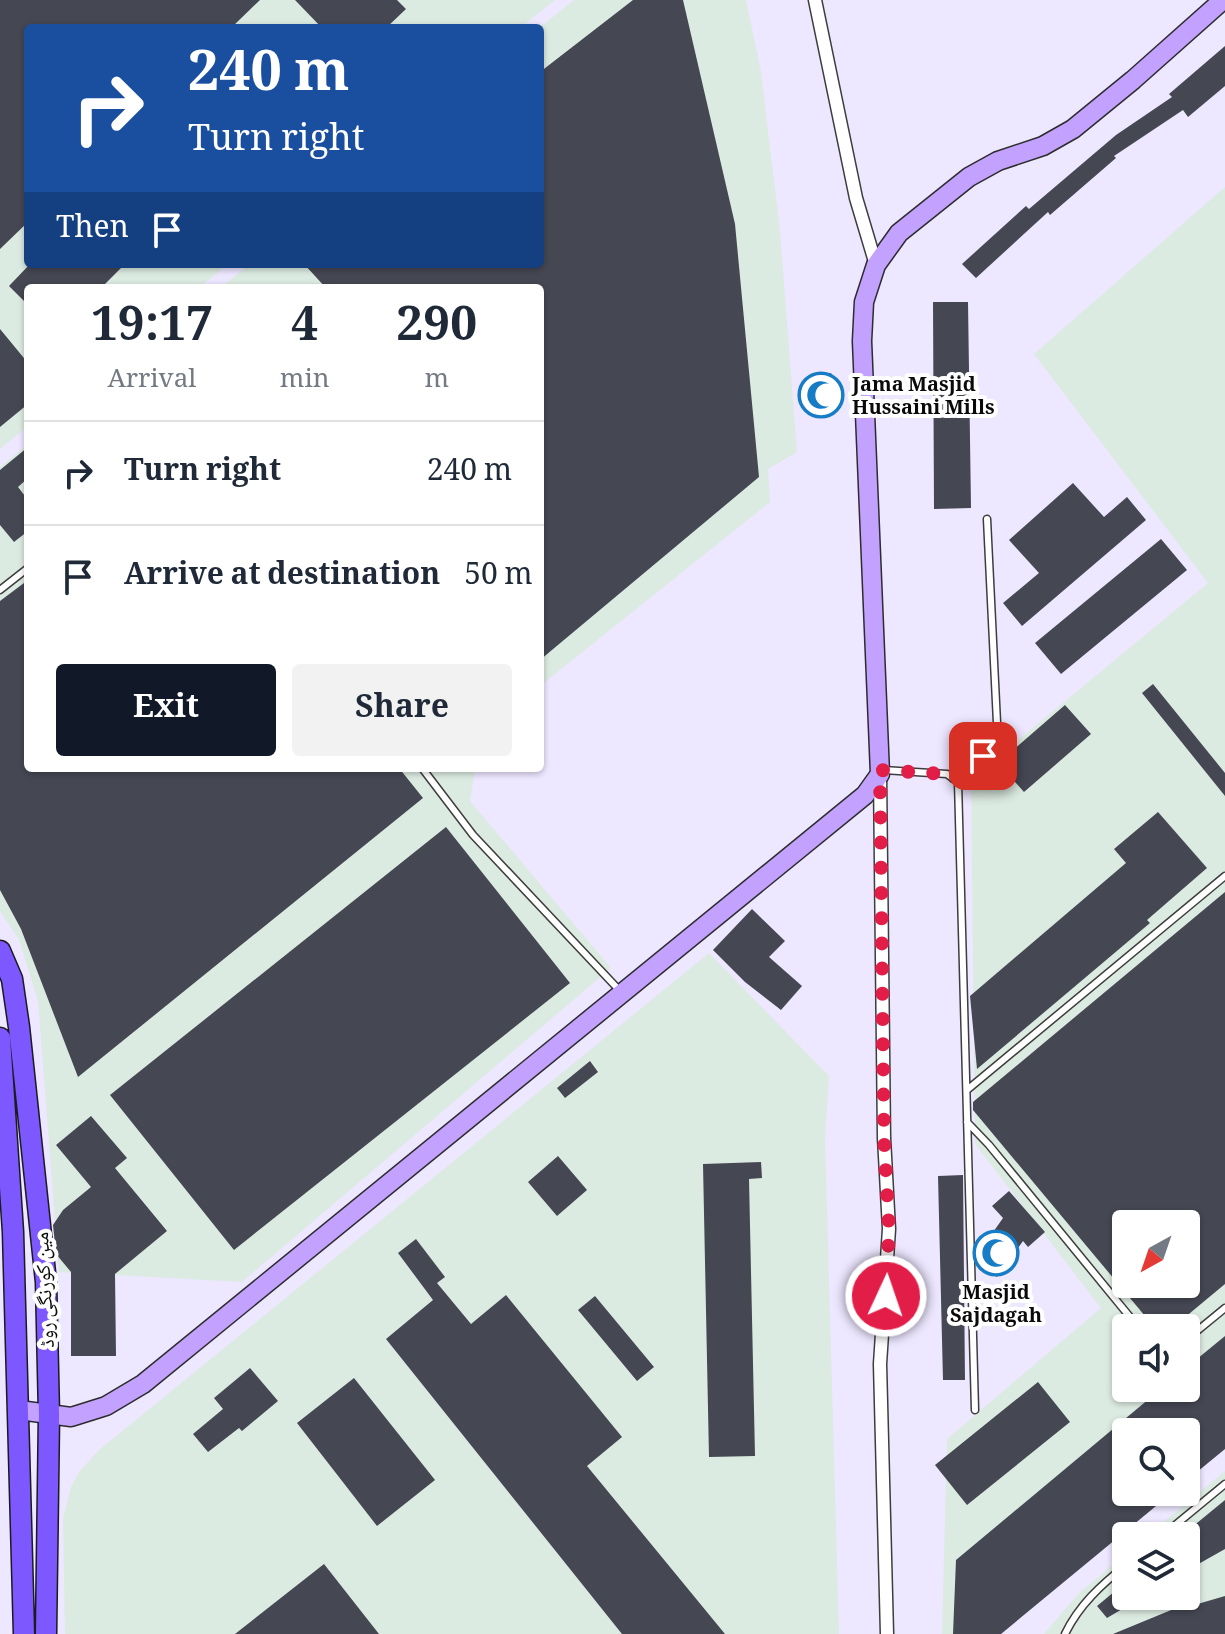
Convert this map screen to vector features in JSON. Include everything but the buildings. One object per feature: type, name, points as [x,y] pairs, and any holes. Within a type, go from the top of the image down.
[{"type":"main road","name":"مین کورنگی روڈ","points":[[0,951],[12,979],[19,1027],[46,1282],[49,1415],[46,1634]]},
{"type":"main road","name":"مین کورنگی روڈ","points":[[0,1038],[12,1216],[24,1634]]},
{"type":"street","points":[[815,0],[856,198],[876,265]]},
{"type":"street","points":[[887,1634],[880,1364],[889,1229],[884,1138],[880,772],[862,341],[864,302],[876,265],[899,233],[969,177],[998,161],[1043,146],[1073,129],[1223,0]]},
{"type":"street","points":[[19,1410],[71,1417],[106,1406],[143,1384],[865,795],[880,772]]},
{"type":"lane","points":[[953,779],[983,756],[992,742],[997,723],[987,519]]},
{"type":"lane","points":[[0,590],[24,571]]},
{"type":"lane","points":[[425,772],[473,835],[622,993]]},
{"type":"lane","points":[[880,772],[947,774],[958,782],[975,1410]]},
{"type":"lane","points":[[967,1090],[1225,876]]},
{"type":"lane","points":[[967,1122],[1128,1314]]},
{"type":"lane","points":[[1200,1329],[1225,1308]]},
{"type":"lane","points":[[1179,1522],[1225,1484]]},
{"type":"lane","points":[[1065,1634],[1073,1617],[1112,1577]]},
{"type":"shaded area","points":[[0,0],[555,0],[525,24],[24,24],[24,268],[223,268],[204,284],[24,284],[24,429],[0,449]]},
{"type":"shaded area","points":[[574,0],[746,0],[761,72],[780,231],[797,452],[768,469],[770,502],[544,683],[544,284],[225,284],[245,268],[544,268],[544,24]]},
{"type":"shaded area","points":[[1225,187],[1225,1448],[1200,1438],[1200,1418],[1112,1418],[1113,1506],[995,1634],[942,1634],[947,1439],[1101,1308],[975,1144],[971,779],[1208,583],[1034,354]]},
{"type":"shaded area","points":[[24,447],[24,772],[474,772],[470,801],[611,968],[242,1282],[59,1272],[38,1001],[19,940],[0,911],[0,467]]},
{"type":"shaded area","points":[[709,953],[829,1076],[825,1138],[839,1634],[65,1634],[63,1518],[71,1487],[79,1472],[99,1450]]},
{"type":"shaded area","points":[[1225,1471],[1225,1634],[1044,1634],[1079,1593],[1112,1566],[1112,1610],[1200,1610],[1200,1522],[1164,1522],[1183,1506],[1200,1506],[1200,1492]]},
{"type":"place","name":"Jama Masjid Hussaini Mills","points":[[821,395]]},
{"type":"place","name":"Masjid Sajdagah","points":[[996,1253]]},
{"type":"route","points":[[886,1296],[889,1229],[884,1138],[880,770],[947,774],[953,779],[983,756]]}]
